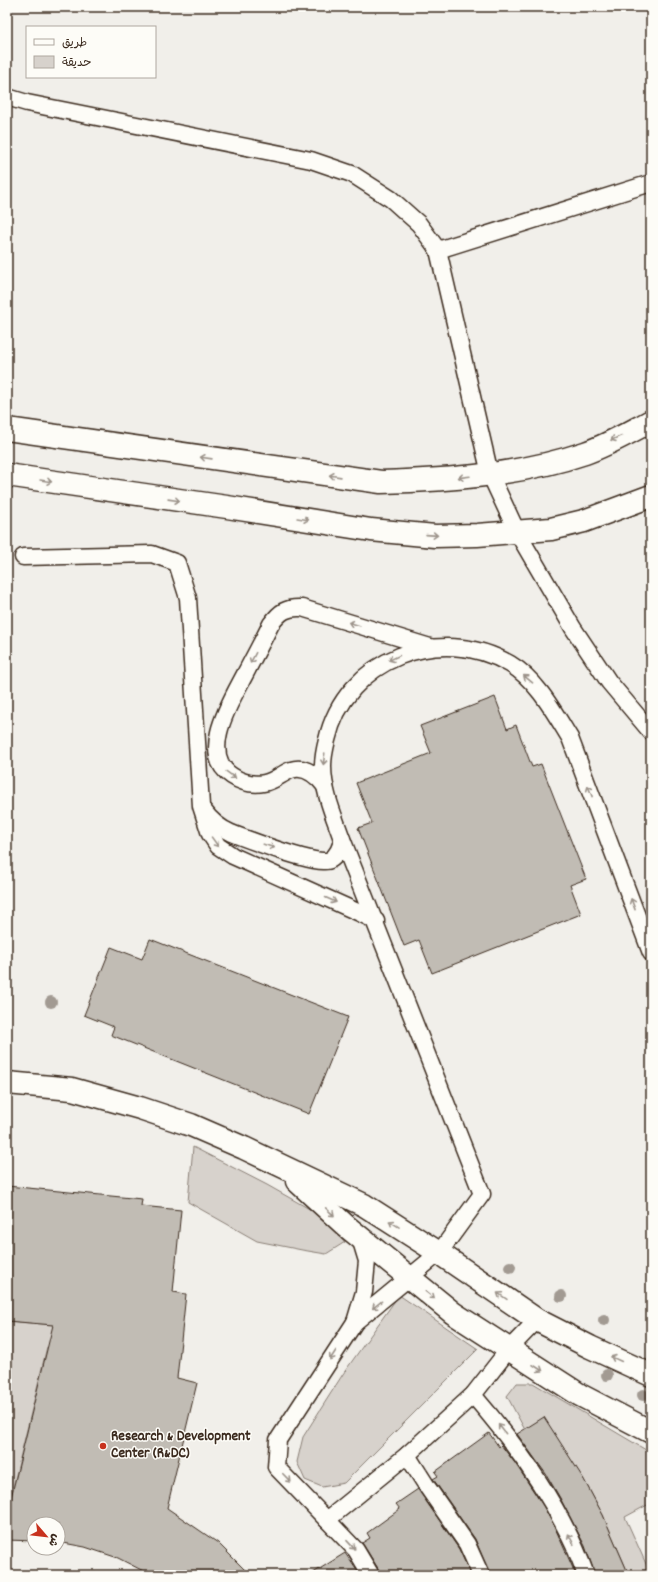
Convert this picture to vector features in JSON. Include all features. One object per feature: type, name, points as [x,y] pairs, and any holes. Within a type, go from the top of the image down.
[{"type":"street","points":[[7,429],[381,482],[440,480],[537,467],[586,452],[651,421]]},
{"type":"street","points":[[7,475],[227,507],[371,530],[435,536],[551,529],[584,520],[651,496]]},
{"type":"street","points":[[7,1083],[72,1089],[140,1108],[204,1131],[244,1148],[364,1205],[439,1253],[537,1320],[590,1347],[651,1375]]},
{"type":"street","points":[[281,1166],[360,1238],[453,1313],[580,1395],[651,1432]]},
{"type":"lane","points":[[7,98],[311,160],[352,174],[391,199],[419,224],[438,250],[490,474],[517,532],[573,628],[609,682],[651,732]]},
{"type":"lane","points":[[438,250],[651,183]]},
{"type":"lane","points":[[23,557],[152,554],[178,564],[188,598],[201,806],[210,834],[218,846],[238,858],[376,921]]},
{"type":"lane","points":[[325,786],[311,772],[301,770],[292,770],[274,780],[263,783],[250,783],[237,779],[222,767],[217,752],[222,720],[271,624],[278,614],[292,608],[302,608],[432,647]]},
{"type":"lane","points":[[355,1322],[439,1253],[482,1194],[376,921],[342,839],[325,786],[323,766],[329,730],[338,708],[352,689],[383,663],[404,653],[432,647],[459,646],[486,654],[510,664],[534,684],[552,708],[570,738],[651,954]]},
{"type":"lane","points":[[201,806],[210,819],[221,828],[231,833],[322,862],[330,860],[337,854],[341,847],[342,839]]},
{"type":"lane","points":[[360,1238],[367,1261],[364,1292],[355,1322],[278,1440],[276,1467],[356,1550],[371,1575]]},
{"type":"lane","points":[[327,1520],[407,1455],[473,1395],[509,1349],[537,1320]]},
{"type":"lane","points":[[473,1395],[503,1429],[551,1501],[578,1552],[586,1575]]},
{"type":"lane","points":[[407,1455],[466,1544],[481,1575]]},
{"type":"green space","points":[[193,1147],[267,1185],[320,1215],[345,1242],[326,1254],[257,1241],[188,1202]]},
{"type":"green space","points":[[399,1295],[478,1349],[344,1483],[322,1487],[305,1480],[297,1462],[303,1437],[343,1374]]},
{"type":"green space","points":[[7,1321],[68,1326],[61,1344],[47,1347],[8,1508],[11,1527],[7,1527]]},
{"type":"green space","points":[[517,1383],[533,1383],[651,1453],[651,1488],[649,1490],[651,1493],[651,1503],[625,1517],[651,1575],[629,1575],[603,1515],[583,1478],[525,1430],[507,1396]]},
{"type":"green space","points":[[38,1572],[72,1575],[7,1575]]},
{"type":"building","points":[[495,697],[507,729],[516,725],[532,767],[541,764],[586,879],[570,885],[581,914],[432,973],[419,940],[404,946],[358,828],[372,823],[356,783],[431,753],[420,726]]},
{"type":"building","points":[[150,939],[348,1017],[309,1114],[111,1035],[114,1027],[84,1015],[111,947],[142,959]]},
{"type":"building","points":[[7,1186],[142,1199],[141,1206],[181,1210],[173,1292],[186,1294],[177,1378],[197,1383],[167,1508],[218,1543],[250,1575],[151,1575],[118,1558],[85,1547],[66,1543],[66,1516],[26,1516],[26,1541],[7,1540],[7,1514],[53,1325],[7,1321]]},
{"type":"building","points":[[544,1417],[583,1478],[603,1515],[629,1575],[595,1575],[585,1546],[560,1498],[546,1474],[517,1434]]},
{"type":"building","points":[[489,1433],[499,1447],[501,1445],[515,1463],[544,1507],[576,1575],[490,1575],[475,1539],[433,1479],[438,1476],[435,1472]]},
{"type":"building","points":[[418,1489],[459,1549],[471,1575],[380,1575],[379,1570],[362,1543],[370,1538],[367,1533],[400,1509],[396,1504]]},
{"type":"building","points":[[345,1553],[360,1575],[310,1575]]},
{"type":"place","name":"Research & Development Center (R&DC)","points":[[103,1446]]}]
